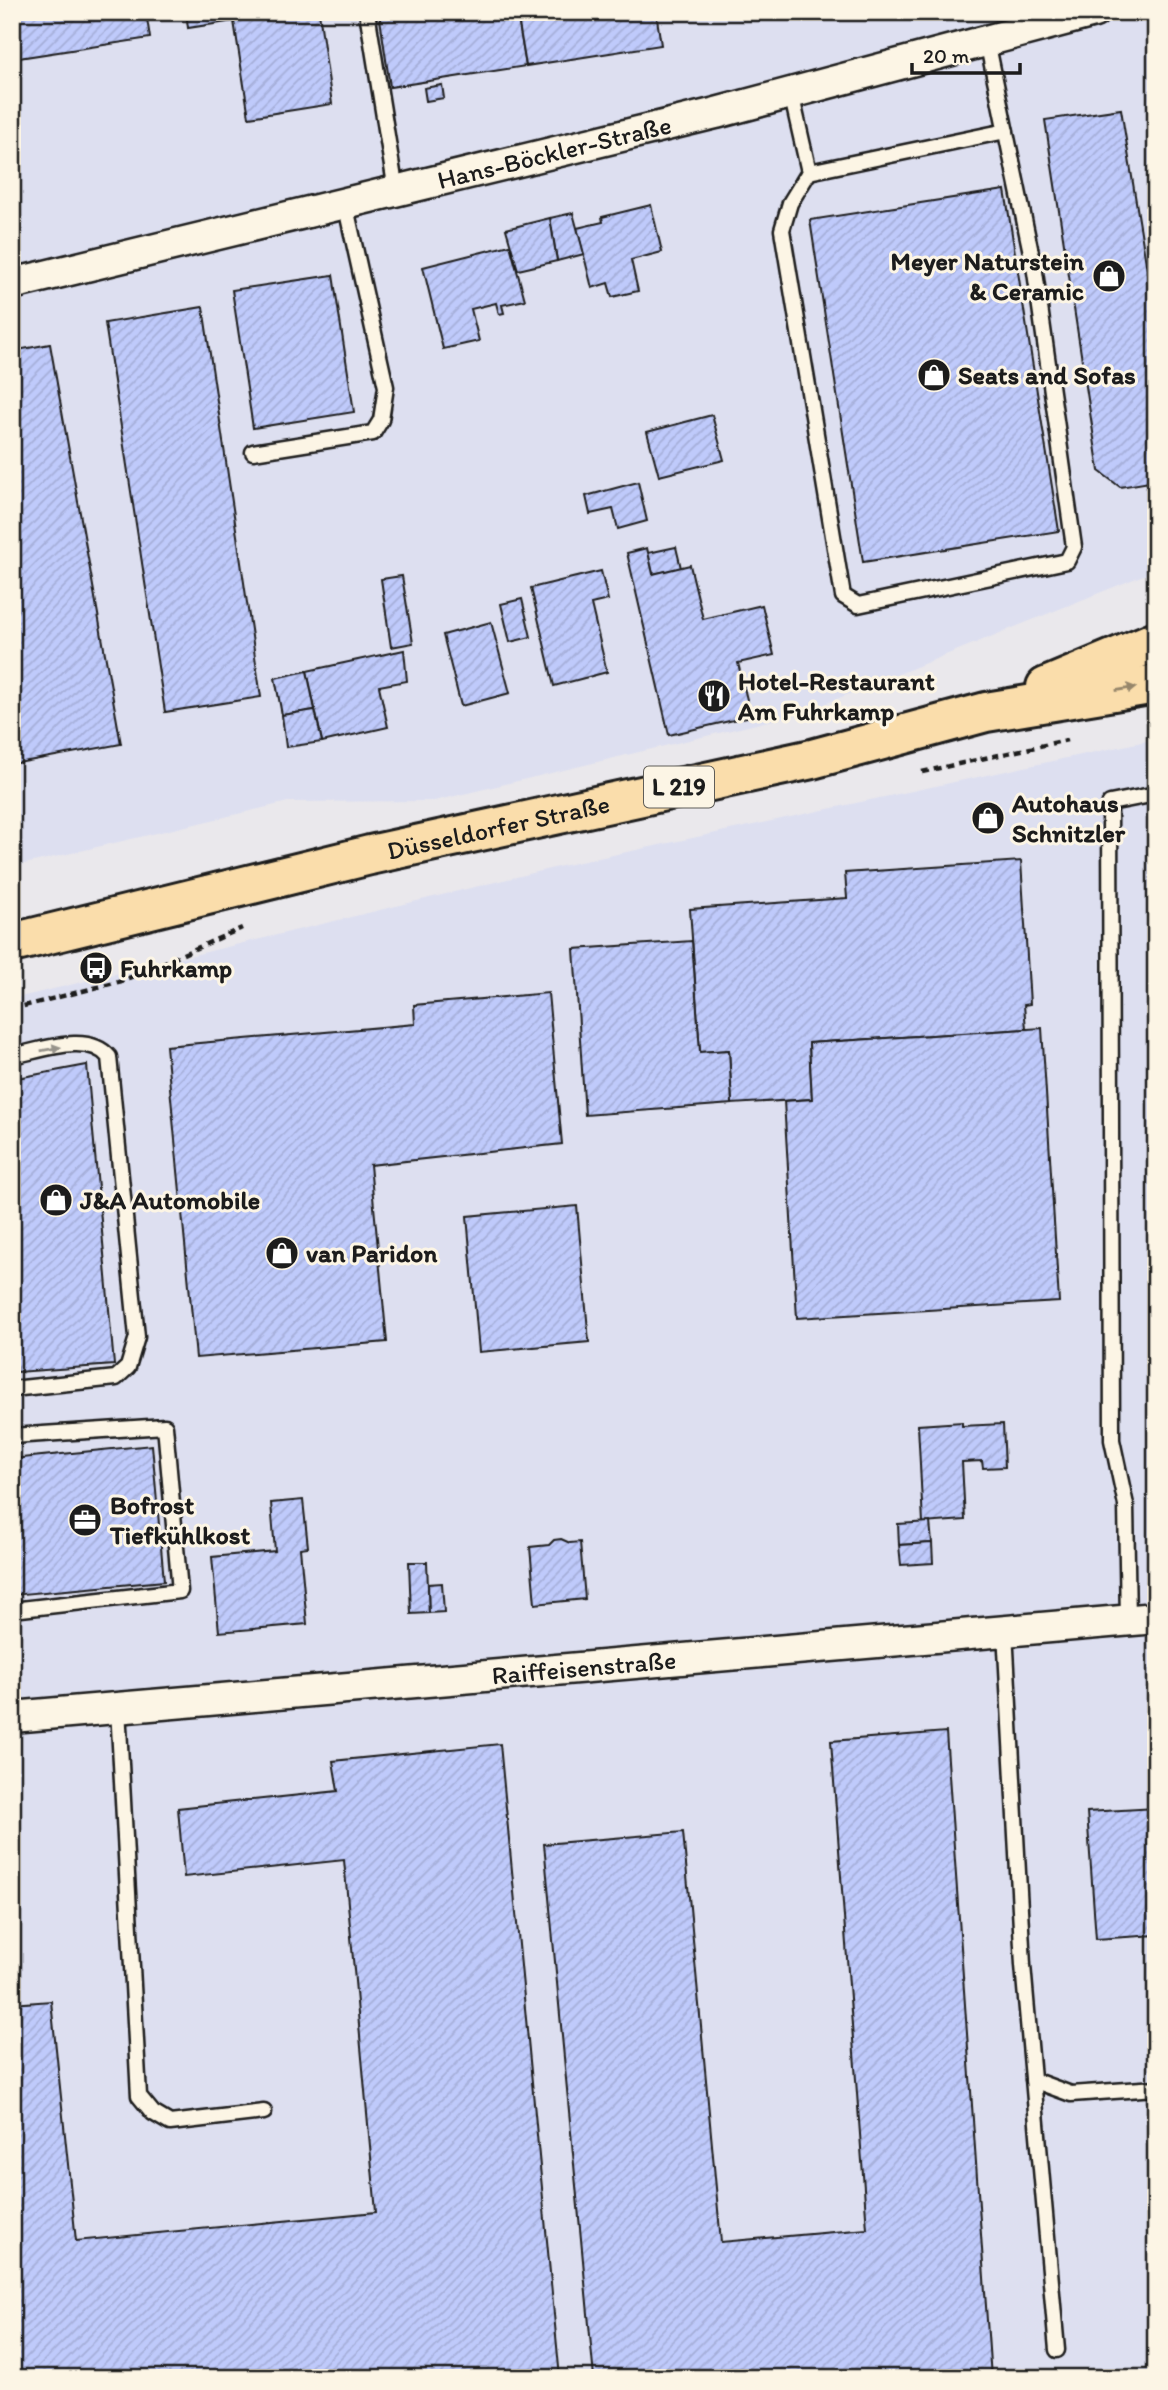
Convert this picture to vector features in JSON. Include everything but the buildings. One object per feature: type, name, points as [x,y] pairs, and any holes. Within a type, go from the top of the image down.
[{"type":"main road","name":"Düsseldorfer Straße","points":[[986,712],[1156,641]]},
{"type":"main road","name":"Düsseldorfer Straße","points":[[12,943],[370,855],[812,759],[986,712],[1156,684]]},
{"type":"street","name":"Hans-Böckler-Straße","points":[[15,283],[791,93],[1094,12]]},
{"type":"street","name":"Raiffeisenstraße","points":[[12,1717],[1142,1620]]},
{"type":"lane","points":[[367,12],[396,191]]},
{"type":"lane","points":[[791,93],[809,172],[790,203],[782,230],[843,596],[858,605],[1067,561],[1074,547],[1035,272],[987,41]]},
{"type":"lane","points":[[809,172],[1006,131]]},
{"type":"lane","points":[[253,452],[373,433],[381,420],[386,387],[345,203]]},
{"type":"lane","points":[[12,252],[15,283]]},
{"type":"lane","points":[[1142,1620],[1126,1505],[1112,1440],[1110,803],[1156,794]]},
{"type":"lane","points":[[12,1056],[90,1043],[99,1046],[109,1056],[136,1337],[128,1367],[116,1378],[12,1389]]},
{"type":"lane","points":[[12,1436],[165,1426],[180,1591],[12,1610]]},
{"type":"lane","points":[[1005,1631],[1033,2080],[1057,2350]]},
{"type":"lane","points":[[118,1708],[139,2096],[153,2113],[170,2123],[264,2112]]},
{"type":"lane","points":[[1033,2080],[1071,2094],[1156,2088]]},
{"type":"path","points":[[917,773],[1078,737]]},
{"type":"path","points":[[12,1009],[122,981],[251,924]]},
{"type":"shaded area","points":[[12,12],[1156,12],[1156,570],[802,713],[434,801],[288,802],[12,867]]},
{"type":"shaded area","points":[[1156,739],[1156,2378],[12,2378],[12,999],[566,865]]},
{"type":"place","name":"Meyer Naturstein & Ceramic","points":[[1109,276]]},
{"type":"place","name":"Seats and Sofas","points":[[934,375]]},
{"type":"place","name":"Hotel-Restaurant Am Fuhrkamp","points":[[714,696]]},
{"type":"place","name":"Autohaus Schnitzler","points":[[988,818]]},
{"type":"place","name":"Fuhrkamp","points":[[96,968]]},
{"type":"place","name":"J&A Automobile","points":[[56,1200]]},
{"type":"place","name":"van Paridon","points":[[282,1253]]},
{"type":"place","name":"Bofrost Tiefkühlkost","points":[[85,1520]]}]
